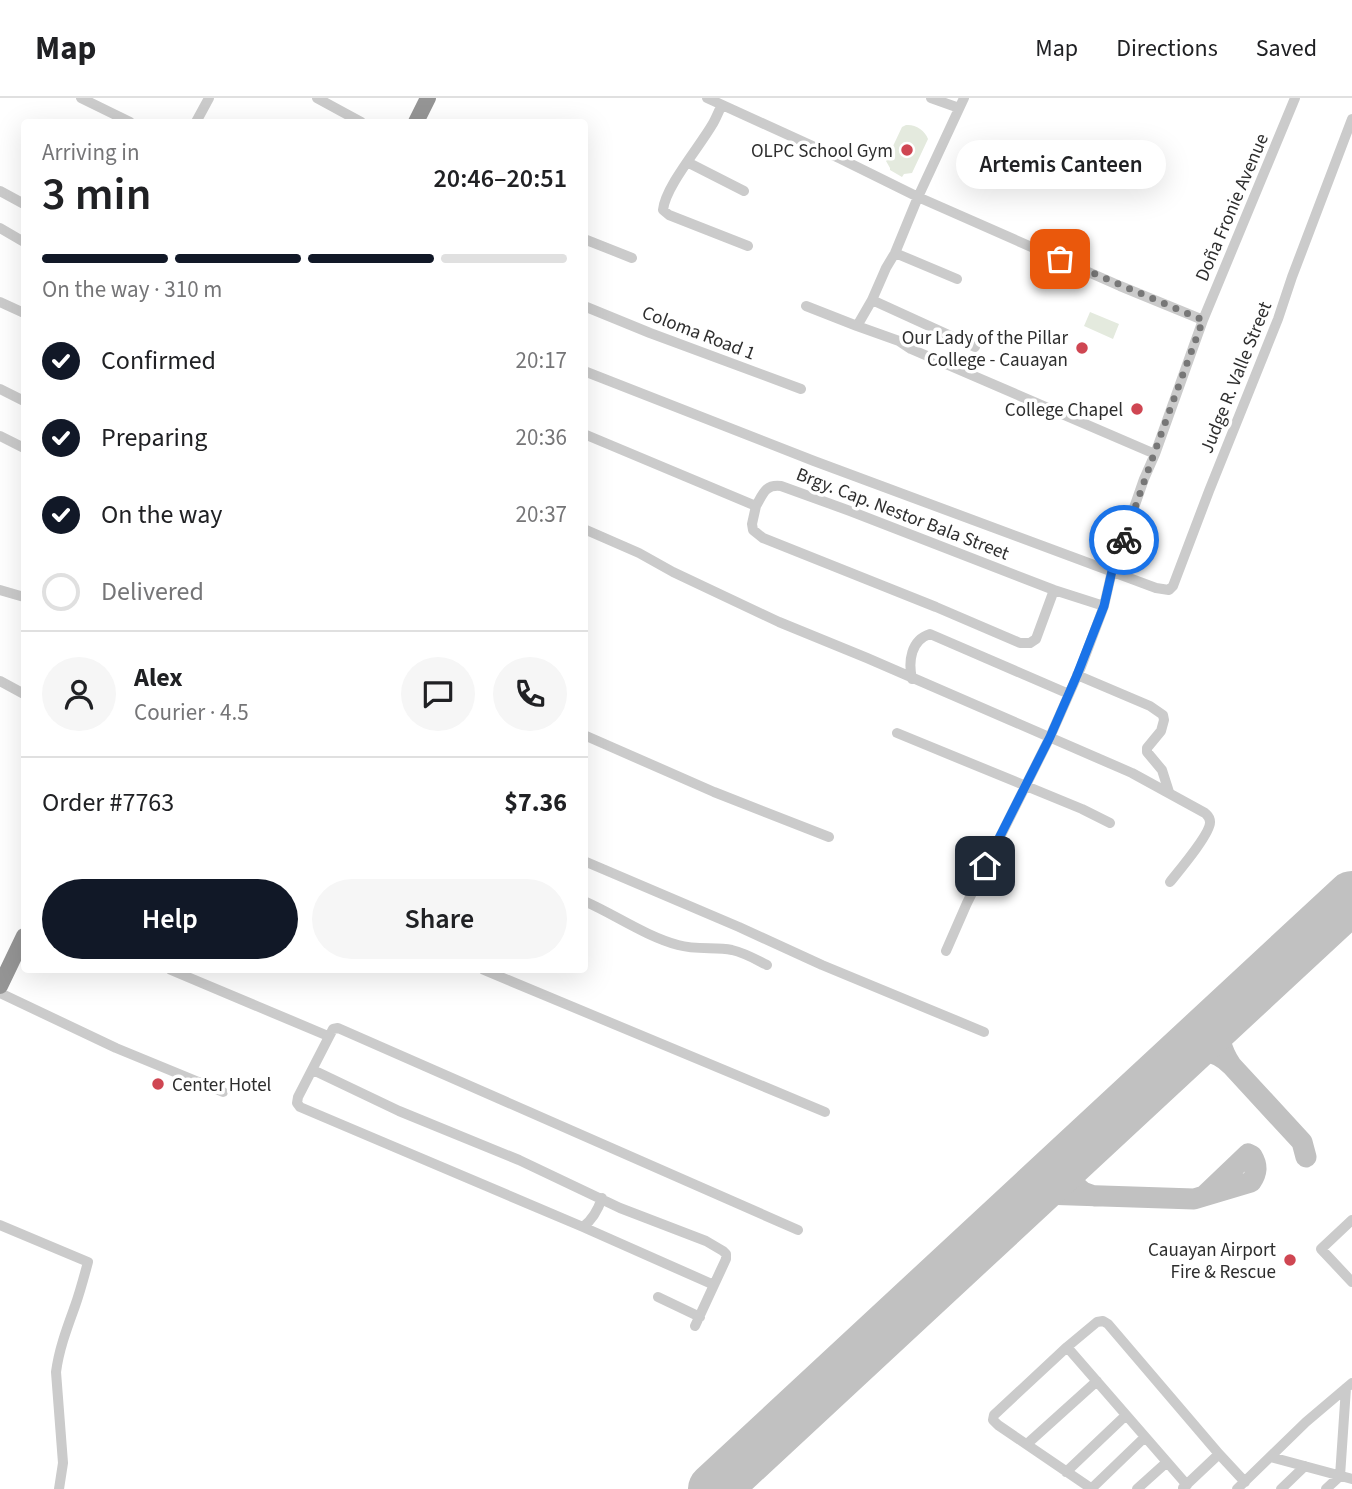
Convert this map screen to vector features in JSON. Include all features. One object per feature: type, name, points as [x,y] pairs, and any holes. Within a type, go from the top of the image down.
[{"type":"highway","points":[[418,119],[428,98]]},
{"type":"highway","points":[[0,986],[21,942]]},
{"type":"street","points":[[81,98],[124,119]]},
{"type":"street","points":[[198,119],[208,98]]},
{"type":"street","points":[[317,98],[356,119]]},
{"type":"street","points":[[707,98],[918,197],[1203,320]]},
{"type":"street","points":[[738,98],[713,124],[687,162],[665,201],[663,210],[669,215],[748,246]]},
{"type":"street","points":[[857,326],[895,253],[961,103],[931,98]]},
{"type":"street","name":"Doña Fronie Avenue","points":[[946,951],[1050,737],[1077,675],[1104,606],[1112,571],[1144,479],[1203,320],[1295,98]]},
{"type":"street","name":"Judge R. Valle Street","points":[[588,373],[814,461],[1169,590],[1173,586],[1278,319],[1352,119]]},
{"type":"street","points":[[687,162],[744,191]]},
{"type":"street","points":[[0,191],[21,202]]},
{"type":"street","points":[[0,228],[21,240]]},
{"type":"street","points":[[588,241],[632,258]]},
{"type":"street","points":[[895,253],[957,279]]},
{"type":"street","points":[[872,300],[975,347]]},
{"type":"street","points":[[0,302],[21,312]]},
{"type":"street","points":[[806,306],[899,341],[923,354],[1155,454]]},
{"type":"street","name":"Coloma Road 1","points":[[588,308],[801,389]]},
{"type":"street","points":[[0,389],[21,400]]},
{"type":"street","points":[[0,436],[21,446]]},
{"type":"street","points":[[588,436],[756,506],[753,530],[763,538],[1020,643],[1030,643],[1036,639],[1054,590]]},
{"type":"street","name":"Brgy. Cap. Nestor Bala Street","points":[[756,506],[767,488],[771,485],[781,486],[1054,590],[1104,606]]},
{"type":"street","points":[[588,531],[779,622],[965,699],[1132,773],[1205,813],[1211,823],[1208,831],[1170,882]]},
{"type":"street","points":[[0,590],[21,596]]},
{"type":"street","points":[[912,678],[910,657],[922,637],[930,634],[1069,694]]},
{"type":"street","points":[[1077,675],[1150,706],[1163,715],[1163,726],[1147,752],[1162,770],[1169,792]]},
{"type":"street","points":[[0,681],[21,692]]},
{"type":"street","points":[[897,733],[1110,822]]},
{"type":"street","points":[[588,737],[714,792],[829,837]]},
{"type":"street","points":[[588,863],[984,1032]]},
{"type":"street","points":[[588,903],[659,939],[682,946],[729,949],[744,953],[767,965]]},
{"type":"street","points":[[178,973],[328,1036]]},
{"type":"street","points":[[491,973],[825,1112]]},
{"type":"street","points":[[0,993],[116,1048],[223,1092]]},
{"type":"street","points":[[714,1285],[300,1107],[297,1103],[298,1097],[328,1036],[336,1027],[340,1028],[798,1230]]},
{"type":"street","points":[[313,1070],[399,1111],[519,1160],[620,1208],[706,1241],[726,1254],[697,1322],[658,1297]]},
{"type":"street","points":[[583,1227],[589,1222],[602,1198]]},
{"type":"street","points":[[1352,1220],[1321,1249],[1352,1282]]},
{"type":"street","points":[[0,1225],[88,1262],[59,1352],[56,1372],[63,1463],[59,1489]]},
{"type":"street","points":[[1145,1437],[1091,1489],[993,1420],[994,1415],[1067,1347],[1097,1322],[1103,1321],[1219,1454],[1241,1485],[1306,1422],[1349,1386]]},
{"type":"street","points":[[1067,1347],[1167,1462],[1185,1487],[1219,1454]]},
{"type":"street","points":[[1027,1444],[1097,1381]]},
{"type":"street","points":[[1340,1489],[1346,1478],[1349,1386]]},
{"type":"street","points":[[1066,1472],[1126,1415]]},
{"type":"street","points":[[1271,1457],[1346,1478]]},
{"type":"street","points":[[1137,1489],[1167,1462]]},
{"type":"street","points":[[1281,1489],[1305,1466]]},
{"type":"street","points":[[1326,1489],[1346,1478]]},
{"type":"shaded area","name":"OLPC School Gym","points":[[906,125],[919,128],[928,139],[912,173],[902,177],[890,170],[886,161],[902,127]]},
{"type":"shaded area","points":[[1090,312],[1119,324],[1113,339],[1084,326]]},
{"type":"taxiway","points":[[1241,1000],[1227,1015],[1220,1028],[1220,1041],[1225,1054],[1231,1065],[1302,1142],[1306,1157]]},
{"type":"taxiway","points":[[1175,1061],[1190,1054],[1204,1052],[1218,1055],[1231,1065]]},
{"type":"taxiway","points":[[1078,1152],[1069,1161],[1068,1167],[1077,1187],[1094,1196]]},
{"type":"taxiway","points":[[1026,1199],[1042,1194],[1194,1199],[1251,1182],[1256,1169],[1252,1156],[1248,1154],[1204,1196]]},
{"type":"runway","points":[[714,1489],[1352,897]]},
{"type":"way so far","points":[[1060,259],[1203,320],[1124,540]]},
{"type":"place","name":"OLPC School Gym","points":[[907,150]]},
{"type":"place","name":"Artemis Canteen","points":[[1060,259]]},
{"type":"place","name":"Our Lady of the Pillar College - Cauayan","points":[[1082,348]]},
{"type":"place","name":"College Chapel","points":[[1137,409]]},
{"type":"place","name":"Center Hotel","points":[[158,1084]]},
{"type":"place","name":"Cauayan Airport Fire & Rescue","points":[[1290,1260]]},
{"type":"route","points":[[985,866],[1050,737],[1077,675],[1104,606],[1112,571],[1124,540]]}]
